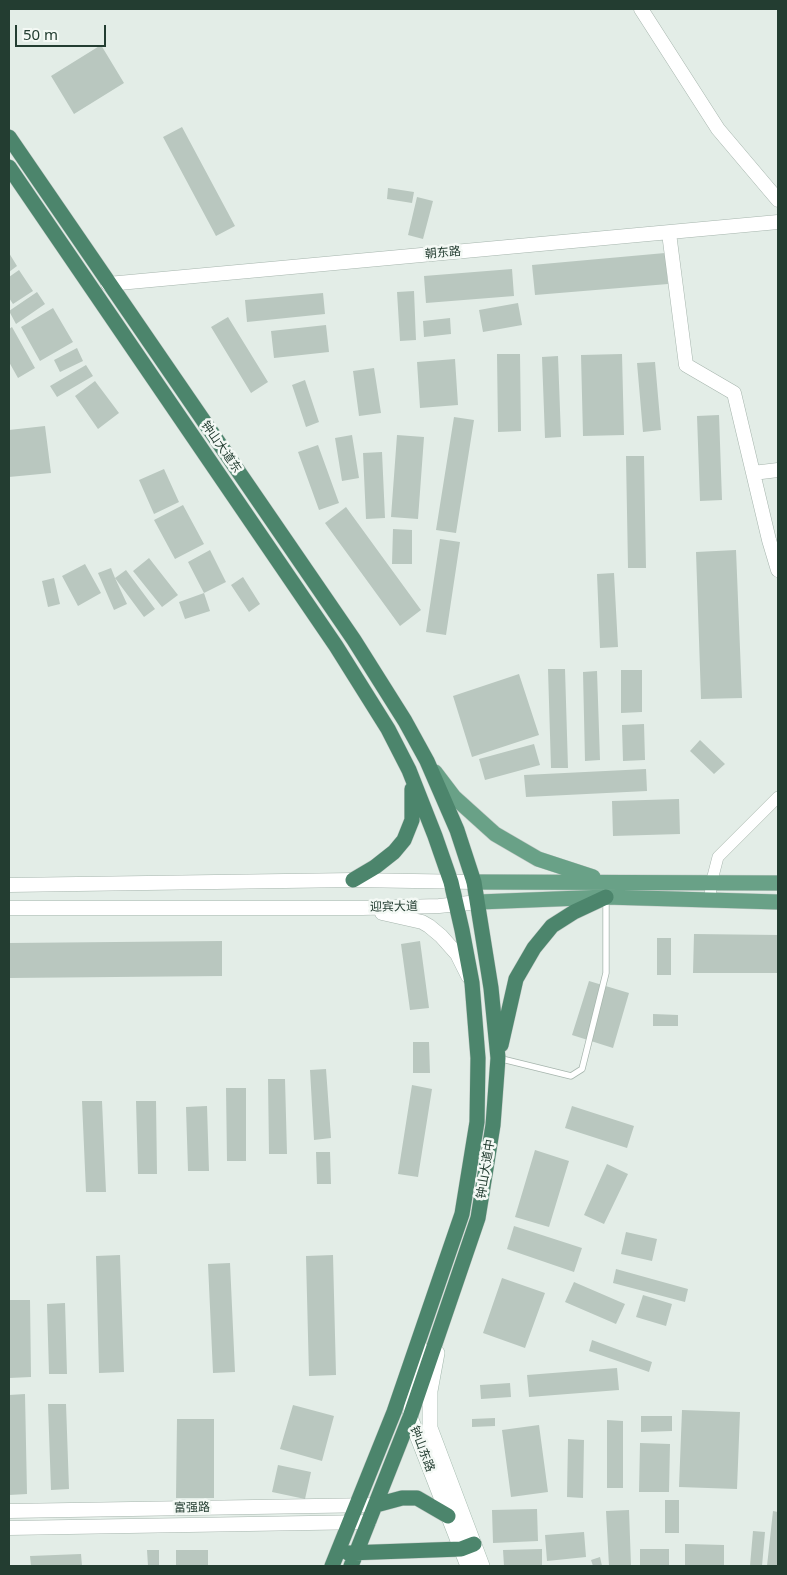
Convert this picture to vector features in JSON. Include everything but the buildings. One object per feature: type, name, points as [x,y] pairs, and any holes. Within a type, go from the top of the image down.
[{"type":"highway","name":"钟山大道东","points":[[9,137],[108,284],[354,640],[405,721],[427,761]]},
{"type":"highway","name":"钟山大道东","points":[[9,166],[336,646],[388,729],[409,770]]},
{"type":"highway","name":"钟山大道中","points":[[354,1559],[410,1417],[478,1218],[493,1125],[498,1058],[492,988],[479,902],[457,830],[427,761]]},
{"type":"highway","points":[[353,880],[375,867],[394,852],[404,840],[412,820],[414,800],[409,770]]},
{"type":"highway","name":"钟山大道中","points":[[334,1560],[394,1412],[462,1214],[477,1122],[478,1058],[472,984],[451,882],[409,770]]},
{"type":"highway","points":[[498,1058],[516,979],[534,948],[552,926],[574,912],[606,897]]},
{"type":"highway","points":[[376,1505],[402,1498],[418,1498],[448,1516]]},
{"type":"highway","points":[[334,1560],[467,1546]]},
{"type":"main road","points":[[427,761],[454,797],[495,834],[538,859],[607,882]]},
{"type":"main road","name":"迎宾大道","points":[[474,882],[778,883]]},
{"type":"main road","name":"迎宾大道","points":[[479,902],[606,897],[778,902]]},
{"type":"main road","name":"钟山东路","points":[[423,1326],[410,1417],[448,1516],[482,1566]]},
{"type":"main road","name":"钟山东路","points":[[441,1327],[430,1391],[430,1428],[467,1546],[468,1566]]},
{"type":"street","points":[[641,9],[718,129],[778,200]]},
{"type":"street","name":"朝东路","points":[[108,284],[778,222]]},
{"type":"street","points":[[669,233],[686,365],[734,393],[778,570]]},
{"type":"street","points":[[753,473],[778,470]]},
{"type":"street","points":[[710,901],[711,884],[718,857],[778,797]]},
{"type":"street","name":"迎宾大道","points":[[9,885],[353,880],[474,882]]},
{"type":"street","name":"迎宾大道","points":[[9,908],[362,908],[455,905],[479,902]]},
{"type":"street","points":[[362,908],[422,922],[429,926],[457,954],[472,984]]},
{"type":"street","name":"富强路","points":[[9,1511],[376,1505]]},
{"type":"street","name":"富强路","points":[[9,1528],[369,1522]]},
{"type":"lane","points":[[498,1058],[571,1076],[582,1069],[606,973],[606,897]]}]
